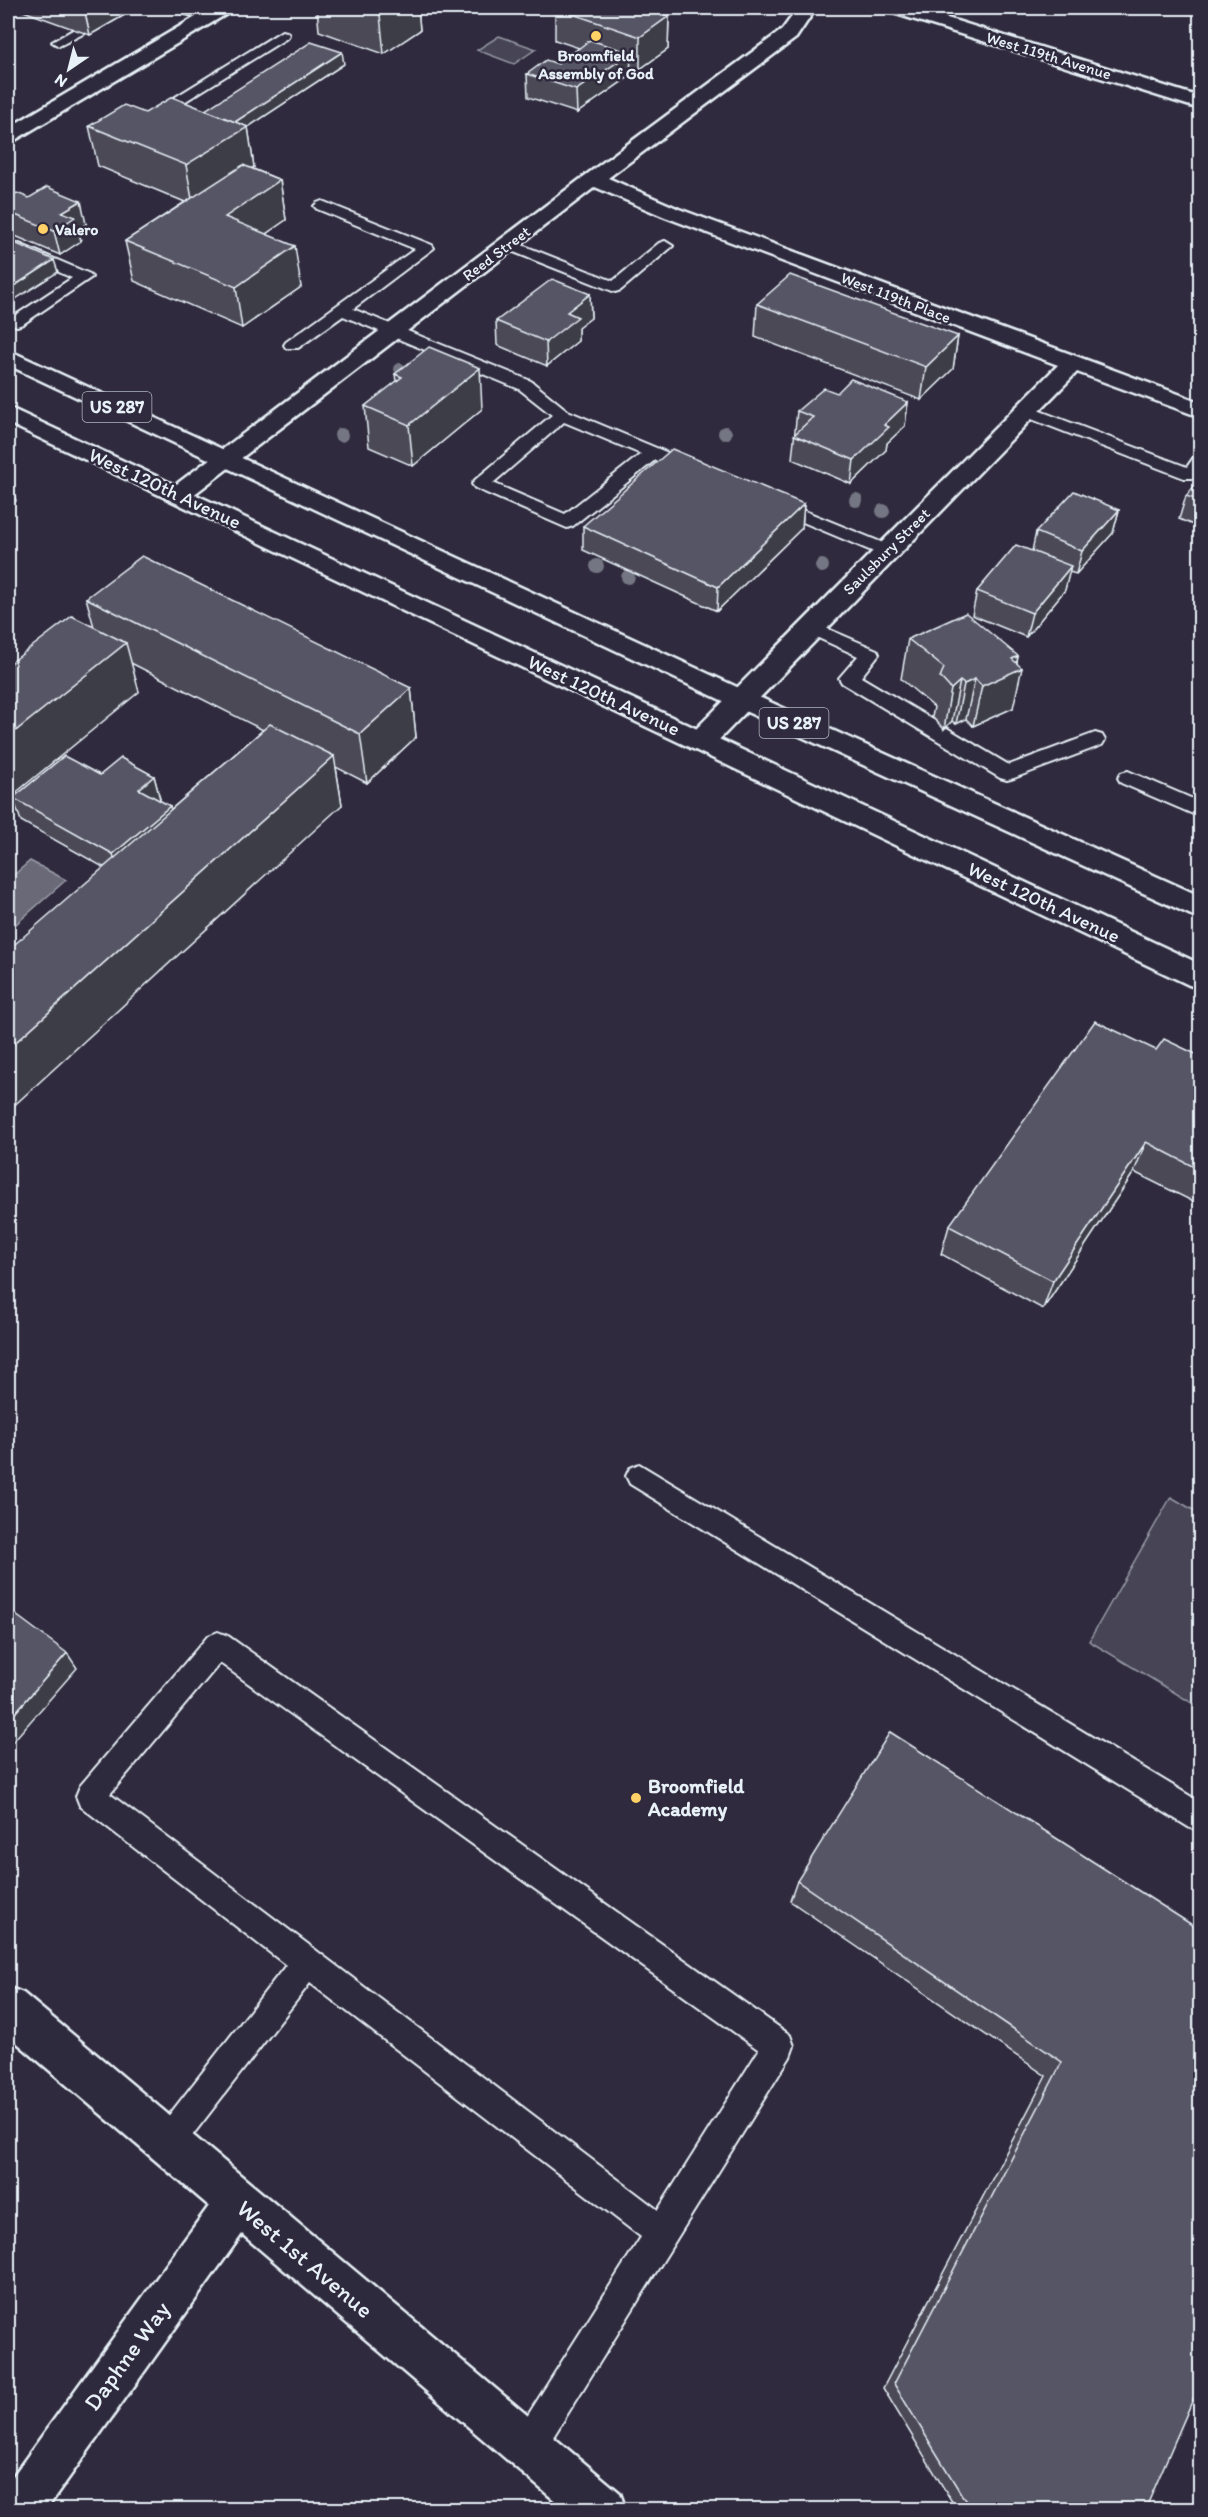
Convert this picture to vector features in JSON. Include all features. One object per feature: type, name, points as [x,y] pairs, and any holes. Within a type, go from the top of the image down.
[{"type":"street","name":"Reed Street","points":[[179,494],[593,179],[789,34],[807,8]]},
{"type":"street","name":"West 119th Avenue","points":[[897,8],[1200,103]]},
{"type":"street","points":[[8,136],[215,12]]},
{"type":"street","name":"West 119th Place","points":[[593,179],[672,213],[1200,410]]},
{"type":"street","name":"US 287","points":[[8,357],[743,700],[1200,908]]},
{"type":"street","name":"Saulsbury Street","points":[[701,741],[1073,363]]},
{"type":"street","name":"West 120th Avenue","points":[[8,414],[1200,977]]},
{"type":"street","name":"West 1st Avenue","points":[[8,2008],[603,2510]]},
{"type":"street","name":"Daphne Way","points":[[16,2510],[238,2202]]},
{"type":"lane","points":[[180,8],[215,12]]},
{"type":"lane","points":[[59,42],[78,31]]},
{"type":"lane","points":[[155,114],[282,35]]},
{"type":"lane","points":[[292,345],[426,248],[322,206]]},
{"type":"lane","points":[[8,244],[84,277],[17,321],[8,317]]},
{"type":"lane","points":[[507,244],[615,287],[665,246]]},
{"type":"lane","points":[[341,310],[395,330],[525,385],[562,415],[706,475]]},
{"type":"lane","points":[[1027,411],[1190,474],[1200,461]]},
{"type":"lane","points":[[562,415],[481,484],[567,522],[653,453]]},
{"type":"lane","points":[[759,497],[886,551]]},
{"type":"lane","points":[[812,627],[870,654],[849,678],[1007,773],[1095,740]]},
{"type":"lane","points":[[1128,778],[1200,810]]},
{"type":"lane","points":[[639,1476],[1200,1818]]},
{"type":"lane","points":[[528,2446],[779,2046],[218,1645],[90,1796],[661,2232]]},
{"type":"lane","points":[[167,2143],[308,1961]]},
{"type":"shaded area","points":[[499,36],[536,49],[514,64],[477,50]]},
{"type":"shaded area","points":[[1171,1497],[1200,1514],[1200,1708],[1089,1641]]},
{"type":"water","points":[[30,861],[66,880],[8,931],[8,880]]},
{"type":"building","points":[[360,8],[391,8],[380,15]]},
{"type":"building","points":[[555,8],[642,8],[669,16],[640,37]]},
{"type":"building","points":[[590,40],[631,53],[576,90],[527,74],[546,60],[558,64]]},
{"type":"building","points":[[311,42],[342,52],[235,122],[205,110]]},
{"type":"building","points":[[172,97],[248,127],[186,165],[89,126],[124,105],[145,113]]},
{"type":"building","points":[[243,165],[280,180],[225,217],[295,246],[236,287],[125,241]]},
{"type":"building","points":[[47,187],[81,201],[62,212],[75,217],[54,231],[8,212],[8,198],[17,193],[29,198]]},
{"type":"building","points":[[8,240],[54,260],[8,290]]},
{"type":"building","points":[[790,275],[958,336],[926,367],[757,304]]},
{"type":"building","points":[[552,279],[590,294],[567,312],[578,317],[546,342],[496,321]]},
{"type":"building","points":[[429,347],[480,368],[409,425],[365,406],[402,377],[395,374]]},
{"type":"building","points":[[851,379],[908,402],[884,425],[889,427],[854,460],[794,435],[813,417],[797,411],[824,388],[837,393]]},
{"type":"building","points":[[672,449],[804,504],[718,587],[583,526]]},
{"type":"building","points":[[1200,480],[1200,501],[1186,496]]},
{"type":"building","points":[[1074,491],[1119,510],[1082,551],[1036,532]]},
{"type":"building","points":[[1016,545],[1071,566],[1032,613],[977,591]]},
{"type":"building","points":[[142,556],[411,688],[360,734],[86,598]]},
{"type":"building","points":[[966,613],[1018,656],[1012,659],[1022,668],[982,686],[975,679],[964,684],[960,681],[951,689],[940,677],[944,668],[908,639]]},
{"type":"building","points":[[72,616],[126,643],[8,737],[8,665]]},
{"type":"building","points":[[270,724],[334,756],[8,1049],[8,950]]},
{"type":"building","points":[[64,756],[100,775],[121,758],[154,776],[139,789],[170,806],[113,854],[13,798]]},
{"type":"building","points":[[1095,1021],[1156,1050],[1164,1039],[1200,1056],[1200,1170],[1146,1142],[1053,1281],[949,1226]]},
{"type":"building","points":[[8,1609],[67,1653],[8,1721]]},
{"type":"building","points":[[890,1732],[1200,1930],[1200,2383],[1145,2510],[971,2510],[894,2384],[1062,2062],[797,1881]]},
{"type":"place","name":"Broomfield Assembly of God","points":[[596,36]]},
{"type":"place","name":"Valero","points":[[43,229]]},
{"type":"place","name":"Broomfield Academy","points":[[636,1798]]}]
